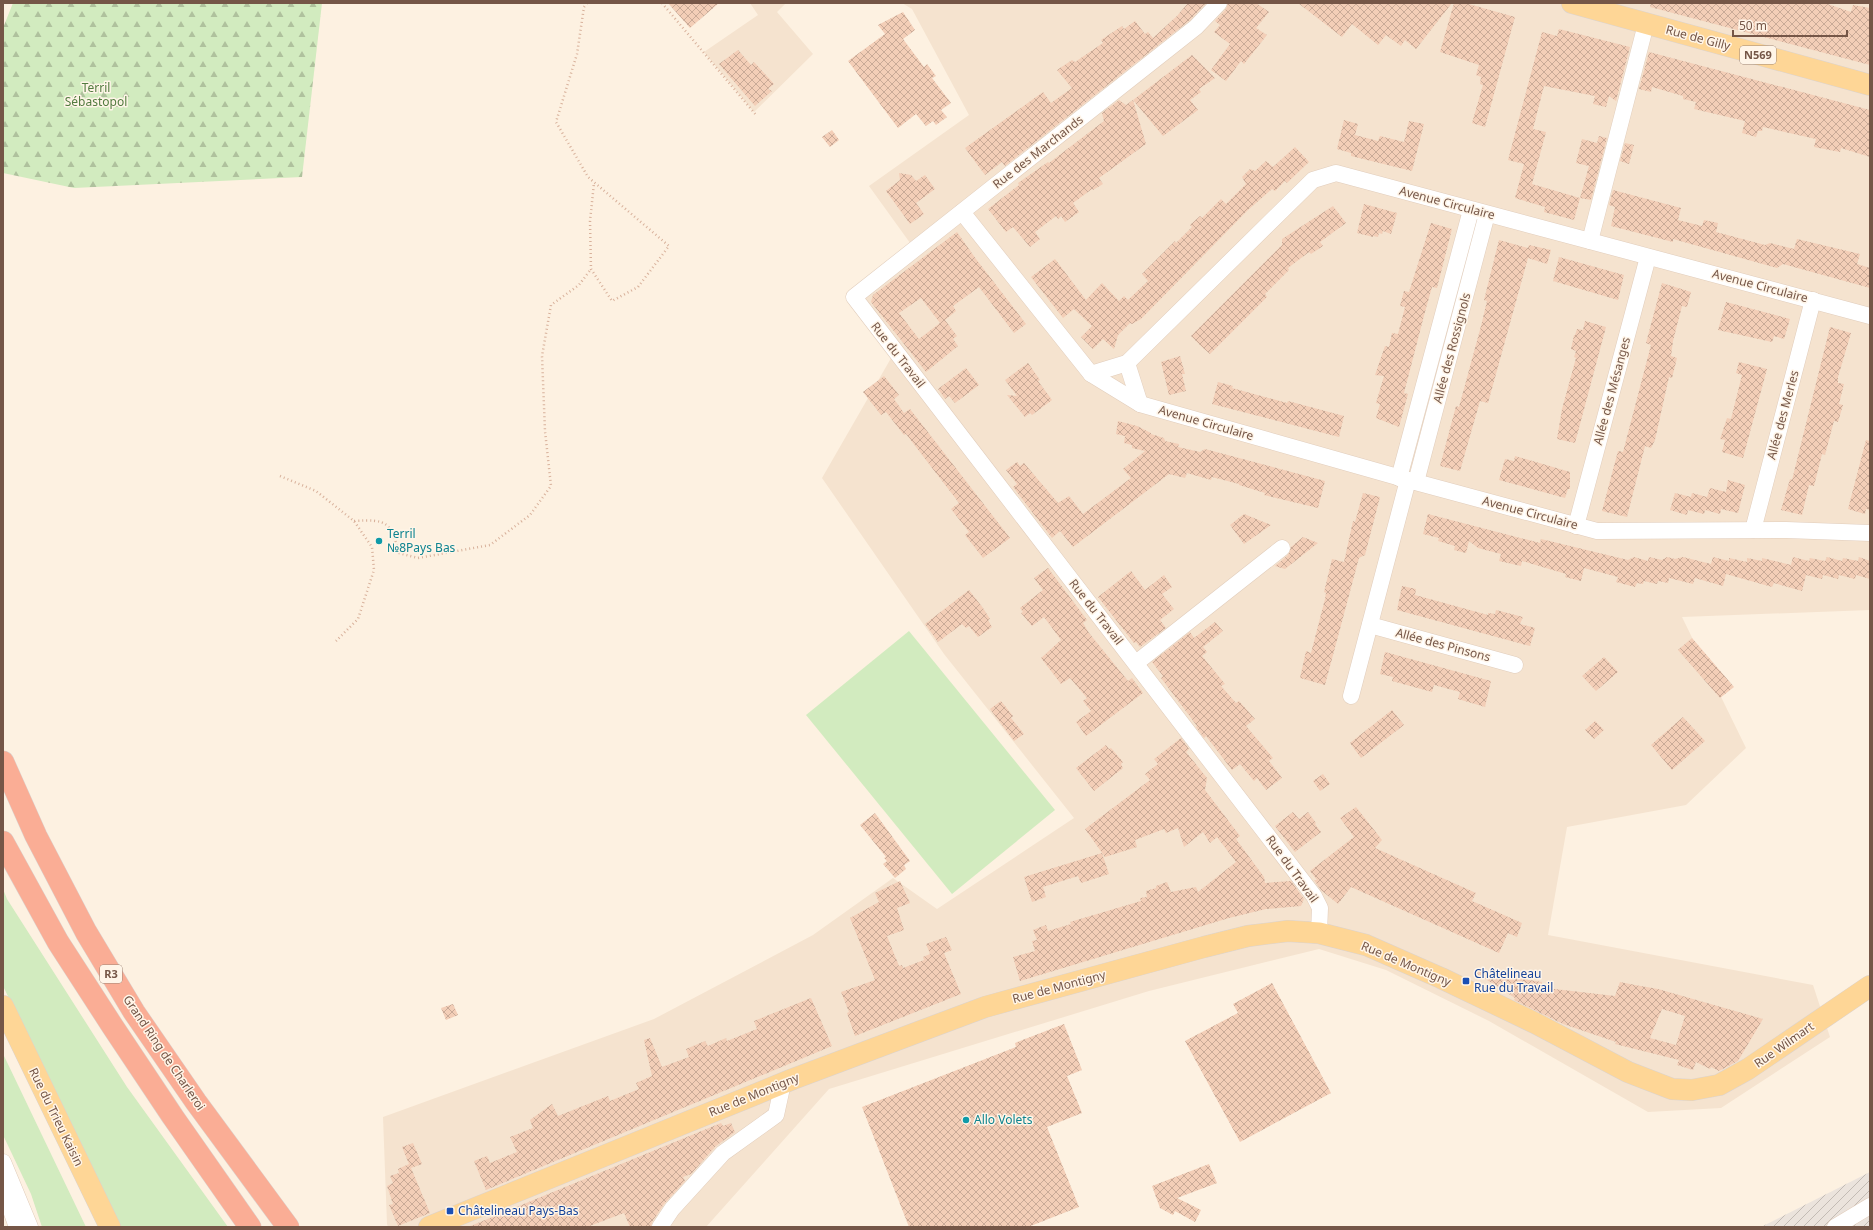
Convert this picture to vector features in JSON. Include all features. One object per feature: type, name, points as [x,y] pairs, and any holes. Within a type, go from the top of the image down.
[{"type":"highway","name":"Grand Ring de Charleroi","points":[[3,762],[36,836],[86,932],[134,1012],[196,1102],[288,1227]]},
{"type":"highway","name":"R3","points":[[3,842],[58,942],[173,1118],[250,1227]]},
{"type":"main road","name":"Rue de Gilly","points":[[1572,3],[1870,85]]},
{"type":"main road","name":"Rue de Montigny","points":[[429,1227],[783,1083],[985,1007],[1204,947],[1248,936],[1288,931],[1319,933],[1366,944],[1441,978],[1648,1081],[1672,1090],[1692,1090]]},
{"type":"main road","name":"Rue Wilmart","points":[[1692,1090],[1719,1085],[1748,1069],[1870,986]]},
{"type":"main road","name":"Rue du Trieu Kaisin","points":[[3,1006],[110,1227]]},
{"type":"main road","name":"Rue du Trieu Kaisin","points":[[3,1035],[95,1227]]},
{"type":"street","name":"Rue des Marchands","points":[[854,298],[1196,27],[1219,3]]},
{"type":"street","points":[[1590,241],[1646,24]]},
{"type":"street","name":"Avenue Circulaire","points":[[1091,374],[1127,363],[1313,180],[1336,173],[1870,316]]},
{"type":"street","name":"Allée des Rossignols","points":[[1351,696],[1408,480],[1471,210]]},
{"type":"street","name":"Avenue Circulaire","points":[[962,212],[1091,374],[1140,404],[1408,480],[1597,531],[1753,530],[1870,533]]},
{"type":"street","name":"Allée des Rossignols","points":[[1408,480],[1487,214]]},
{"type":"street","name":"Allée des Mésanges","points":[[1576,526],[1648,256]]},
{"type":"street","name":"Rue du Travail","points":[[854,298],[1314,896],[1320,908],[1319,933]]},
{"type":"street","name":"Allée des Merles","points":[[1753,530],[1813,300]]},
{"type":"street","points":[[1127,363],[1140,404]]},
{"type":"street","points":[[1136,663],[1282,548]]},
{"type":"street","name":"Allée des Pinsons","points":[[1370,625],[1515,665]]},
{"type":"street","points":[[660,1227],[672,1208],[723,1153],[776,1115],[783,1083]]},
{"type":"street","points":[[3,1162],[30,1227]]},
{"type":"street","points":[[3,1189],[17,1227]]},
{"type":"street","points":[[1835,1227],[1870,1206]]},
{"type":"path","points":[[587,3],[584,7],[577,54],[556,122],[588,177],[669,246],[638,287],[612,301],[591,270],[590,221],[594,183]]},
{"type":"path","points":[[662,3],[756,115]]},
{"type":"path","points":[[354,520],[376,519],[392,530],[399,553],[418,558],[490,545],[530,515],[550,486],[545,431],[542,356],[550,305],[579,285],[591,270]]},
{"type":"path","points":[[280,476],[316,491],[354,520],[372,547],[374,570],[358,620],[336,641]]},
{"type":"shaded area","points":[[750,3],[786,3],[777,12],[813,54],[754,112],[704,52],[758,15]]},
{"type":"shaded area","points":[[902,3],[1870,3],[1870,610],[1682,617],[1746,748],[1686,805],[1567,827],[1548,935],[1813,985],[1830,1037],[1721,1108],[1648,1112],[1489,1021],[1386,970],[1319,949],[1149,991],[829,1089],[706,1227],[388,1227],[383,1117],[654,1019],[813,935],[893,878],[937,909],[1074,818],[944,654],[822,478],[898,346],[864,298],[918,254],[869,186],[969,115],[912,9]]},
{"type":"shaded area","points":[[1870,1172],[1870,1227],[1761,1227]]},
{"type":"green space","name":"Terril Sébastopol","points":[[13,3],[322,3],[302,177],[74,188],[3,173],[3,28]]},
{"type":"green space","points":[[909,631],[1055,810],[952,894],[806,715]]},
{"type":"green space","points":[[3,889],[7,899],[127,1087],[228,1227],[120,1227],[3,986]]},
{"type":"green space","points":[[3,1054],[86,1227],[42,1227],[31,1194],[3,1135]]},
{"type":"building","points":[[668,3],[719,3],[690,28]]},
{"type":"building","points":[[1188,3],[1206,3],[1190,20],[1005,166],[1002,162],[985,175],[965,148],[1043,92],[1051,103],[1072,88],[1057,70],[1072,60],[1075,62],[1103,43],[1101,40],[1122,26],[1124,29],[1135,21],[1145,34],[1148,32],[1153,38],[1177,16]]},
{"type":"building","points":[[1228,3],[1256,3],[1269,12],[1256,28],[1267,35],[1244,64],[1241,61],[1226,81],[1211,70],[1230,44],[1214,32],[1220,25],[1215,21],[1226,9]]},
{"type":"building","points":[[1298,3],[1452,3],[1416,49],[1405,40],[1401,46],[1386,35],[1378,45],[1352,24],[1342,37]]},
{"type":"building","points":[[1454,3],[1465,3],[1515,17],[1485,127],[1472,123],[1483,85],[1480,84],[1481,77],[1476,75],[1479,65],[1440,52]]},
{"type":"building","points":[[1651,3],[1825,3],[1851,12],[1853,5],[1870,8],[1870,65],[1650,7]]},
{"type":"building","points":[[903,12],[915,30],[903,39],[924,67],[927,64],[936,76],[932,78],[951,103],[941,110],[947,117],[936,125],[933,121],[926,126],[916,114],[898,128],[848,61],[885,34],[878,25]]},
{"type":"building","points":[[1559,29],[1630,47],[1616,101],[1609,96],[1606,107],[1593,104],[1595,96],[1544,86],[1533,129],[1546,132],[1532,184],[1580,198],[1574,220],[1544,212],[1545,207],[1515,198],[1524,164],[1508,160],[1542,32],[1557,36]]},
{"type":"building","points":[[738,50],[751,65],[754,62],[774,84],[768,89],[772,91],[755,106],[719,64]]},
{"type":"building","points":[[1649,52],[1870,110],[1870,157],[1841,148],[1840,152],[1814,147],[1816,139],[1763,127],[1762,131],[1758,131],[1756,137],[1742,133],[1745,121],[1694,109],[1696,102],[1683,99],[1683,96],[1652,87],[1651,92],[1639,89]]},
{"type":"building","points":[[1192,55],[1215,78],[1199,89],[1201,92],[1190,100],[1198,110],[1163,136],[1133,100]]},
{"type":"building","points":[[1119,100],[1126,105],[1133,100],[1146,144],[1099,178],[1103,184],[1093,190],[1092,189],[1073,203],[1079,212],[1065,222],[1061,216],[1058,219],[1056,216],[1035,232],[1040,239],[1030,247],[1013,227],[1006,232],[988,209],[1019,185],[1018,183],[1048,162],[1049,163],[1104,121],[1102,113]]},
{"type":"building","points":[[1344,120],[1358,124],[1355,135],[1378,141],[1380,136],[1404,142],[1409,121],[1424,124],[1412,171],[1351,156],[1351,153],[1337,149]]},
{"type":"building","points":[[832,130],[839,140],[830,147],[822,137]]},
{"type":"building","points":[[1599,136],[1607,138],[1591,200],[1580,198],[1589,166],[1576,163],[1582,139],[1597,143]]},
{"type":"building","points":[[1625,143],[1634,145],[1629,164],[1620,161]]},
{"type":"building","points":[[1295,147],[1309,162],[1287,183],[1285,181],[1275,191],[1272,189],[1248,210],[1141,319],[1132,324],[1130,323],[1118,335],[1114,349],[1103,339],[1093,349],[1081,337],[1092,326],[1074,309],[1063,318],[1031,277],[1055,259],[1086,300],[1102,283],[1119,301],[1124,296],[1128,300],[1148,281],[1142,274],[1175,241],[1176,243],[1192,227],[1190,225],[1200,216],[1202,218],[1221,199],[1226,204],[1246,184],[1242,177],[1250,169],[1255,171],[1266,161],[1273,167]]},
{"type":"building","points":[[899,173],[911,175],[916,181],[925,175],[935,189],[916,203],[924,214],[910,224],[886,191],[900,180]]},
{"type":"building","points":[[1613,190],[1681,208],[1678,220],[1702,226],[1704,220],[1718,223],[1716,232],[1765,245],[1770,243],[1794,249],[1797,239],[1860,254],[1857,264],[1870,268],[1870,288],[1783,264],[1777,268],[1673,239],[1673,242],[1611,226],[1615,207],[1609,205]]},
{"type":"building","points":[[1364,204],[1397,213],[1391,234],[1383,231],[1382,234],[1379,233],[1378,237],[1373,237],[1357,233]]},
{"type":"building","points":[[1333,206],[1346,223],[1320,242],[1323,246],[1311,254],[1309,252],[1288,268],[1289,270],[1265,294],[1267,297],[1210,354],[1191,336],[1282,245],[1282,239]]},
{"type":"building","points":[[1431,223],[1452,229],[1437,288],[1432,287],[1425,312],[1404,393],[1408,394],[1399,427],[1376,418],[1380,404],[1376,403],[1384,376],[1375,375],[1385,346],[1389,347],[1392,333],[1398,334],[1405,307],[1400,306],[1404,291],[1409,292]]},
{"type":"building","points":[[957,232],[1026,324],[1014,333],[979,287],[953,306],[956,311],[945,320],[957,336],[953,339],[958,346],[926,372],[871,302],[873,295]],"holes":[[[921,298],[940,323],[919,339],[899,313]]]},
{"type":"building","points":[[1499,240],[1528,248],[1529,245],[1551,250],[1547,264],[1528,258],[1488,403],[1480,401],[1460,471],[1440,466],[1456,406],[1459,407],[1481,326],[1487,301],[1484,300]]},
{"type":"building","points":[[1559,257],[1624,275],[1618,300],[1553,281]]},
{"type":"building","points":[[1662,283],[1691,292],[1687,307],[1682,306],[1673,341],[1671,356],[1677,358],[1672,378],[1669,377],[1655,440],[1651,448],[1645,446],[1627,517],[1602,511],[1618,451],[1623,452],[1651,345],[1646,343]]},
{"type":"building","points":[[1726,302],[1790,319],[1784,339],[1774,336],[1772,342],[1718,330]]},
{"type":"building","points":[[1585,321],[1606,327],[1575,443],[1557,439],[1562,409],[1576,358],[1574,357],[1576,351],[1571,349],[1574,335],[1577,329],[1583,330]]},
{"type":"building","points":[[1830,327],[1851,333],[1838,377],[1838,383],[1844,384],[1839,404],[1843,405],[1838,422],[1834,421],[1825,455],[1822,454],[1814,486],[1809,485],[1802,515],[1781,510],[1790,479],[1792,480]]},
{"type":"building","points":[[1180,356],[1185,374],[1182,374],[1186,391],[1169,395],[1161,362]]},
{"type":"building","points":[[1739,362],[1767,369],[1743,458],[1722,452],[1725,440],[1720,439],[1727,418],[1731,419],[1742,375],[1736,373]]},
{"type":"building","points":[[1028,363],[1040,380],[1038,381],[1052,400],[1032,415],[1030,413],[1025,417],[1007,395],[1017,396],[1005,380]]},
{"type":"building","points":[[966,368],[979,385],[955,403],[949,396],[945,399],[938,389]]},
{"type":"building","points":[[884,376],[899,395],[894,399],[904,413],[910,409],[1010,538],[983,558],[965,535],[969,532],[951,509],[959,503],[906,434],[904,435],[886,412],[881,415],[863,392]]},
{"type":"building","points":[[1218,382],[1233,386],[1232,388],[1287,403],[1288,401],[1344,416],[1339,437],[1212,404]]},
{"type":"building","points":[[1118,421],[1137,426],[1151,434],[1164,438],[1165,441],[1179,444],[1178,447],[1200,452],[1205,449],[1325,481],[1318,508],[1264,495],[1265,493],[1212,477],[1211,480],[1187,473],[1185,478],[1169,474],[1073,547],[1060,531],[1052,538],[1013,487],[1017,484],[1006,470],[1017,462],[1020,466],[1024,463],[1058,503],[1069,496],[1083,514],[1131,478],[1123,469],[1145,451],[1132,448],[1132,445],[1124,443],[1125,436],[1116,434]]},
{"type":"building","points":[[1866,440],[1870,441],[1870,510],[1866,509],[1865,514],[1848,509]]},
{"type":"building","points":[[1515,456],[1570,472],[1570,489],[1568,489],[1565,498],[1499,480],[1505,459],[1514,461]]},
{"type":"building","points":[[1728,480],[1745,485],[1738,513],[1721,509],[1720,514],[1705,510],[1704,514],[1688,510],[1687,515],[1670,510],[1675,493],[1691,497],[1692,493],[1707,497],[1710,488],[1726,492]]},
{"type":"building","points":[[1363,493],[1380,497],[1365,555],[1359,558],[1325,685],[1300,678],[1306,651],[1311,653],[1325,599],[1326,593],[1324,592],[1332,559],[1344,562],[1353,521],[1355,522]]},
{"type":"building","points":[[1244,514],[1271,525],[1244,544],[1230,525]]},
{"type":"building","points":[[1428,514],[1540,543],[1541,539],[1628,560],[1634,557],[1648,561],[1649,557],[1662,560],[1667,557],[1675,559],[1683,557],[1711,564],[1713,557],[1729,561],[1729,558],[1747,562],[1747,558],[1762,561],[1762,558],[1791,565],[1793,557],[1809,561],[1810,558],[1825,561],[1827,557],[1842,561],[1843,558],[1858,561],[1859,557],[1870,561],[1870,579],[1856,575],[1855,579],[1839,575],[1838,579],[1823,575],[1822,579],[1806,575],[1802,591],[1774,583],[1772,587],[1726,574],[1723,586],[1695,578],[1693,584],[1669,578],[1668,583],[1658,581],[1657,584],[1644,581],[1643,584],[1637,583],[1635,587],[1616,582],[1618,577],[1584,568],[1581,581],[1565,577],[1566,574],[1522,561],[1521,566],[1499,561],[1501,554],[1478,548],[1469,541],[1466,553],[1454,550],[1455,546],[1438,541],[1439,538],[1423,534]]},
{"type":"building","points":[[1303,537],[1318,543],[1285,569],[1275,566],[1288,555],[1291,547]]},
{"type":"building","points":[[1048,568],[1087,620],[1083,623],[1089,633],[1128,681],[1132,678],[1143,693],[1086,736],[1076,722],[1091,711],[1083,701],[1087,698],[1070,678],[1061,684],[1041,658],[1061,640],[1044,617],[1032,626],[1021,613],[1023,612],[1020,608],[1043,590],[1034,578]]},
{"type":"building","points":[[1131,571],[1145,590],[1164,575],[1172,587],[1162,594],[1174,609],[1160,620],[1166,628],[1140,647],[1136,642],[1134,643],[1098,597]]},
{"type":"building","points":[[1402,586],[1416,589],[1415,595],[1488,615],[1488,613],[1495,614],[1496,610],[1523,617],[1520,624],[1535,628],[1530,646],[1397,610]]},
{"type":"building","points":[[969,590],[990,619],[988,620],[992,627],[978,637],[969,626],[966,628],[962,624],[938,642],[925,624]]},
{"type":"building","points":[[1215,622],[1223,631],[1203,647],[1207,652],[1202,656],[1225,684],[1221,686],[1236,703],[1239,701],[1255,719],[1246,726],[1273,758],[1269,761],[1282,778],[1266,790],[1257,778],[1254,781],[1240,764],[1232,770],[1206,736],[1204,738],[1196,727],[1197,726],[1161,678],[1163,676],[1152,662],[1190,632],[1194,638]]},
{"type":"building","points":[[1692,638],[1734,687],[1720,698],[1678,650]]},
{"type":"building","points":[[1385,652],[1491,681],[1485,707],[1458,699],[1460,692],[1434,685],[1432,692],[1392,681],[1393,677],[1380,674]]},
{"type":"building","points":[[1604,657],[1618,672],[1596,691],[1582,676]]},
{"type":"building","points":[[1001,701],[1013,716],[1011,718],[1024,734],[1014,741],[990,709]]},
{"type":"building","points":[[1392,710],[1404,725],[1361,758],[1350,743]]},
{"type":"building","points":[[1683,717],[1705,741],[1672,770],[1651,745]]},
{"type":"building","points":[[1595,721],[1604,730],[1594,739],[1585,730]]},
{"type":"building","points":[[1181,738],[1189,749],[1186,752],[1207,778],[1205,790],[1240,836],[1236,839],[1264,877],[1265,883],[1291,881],[1304,899],[1301,906],[1266,909],[1229,918],[1020,981],[1013,957],[1035,951],[1032,941],[1037,940],[1033,930],[1046,925],[1048,931],[1071,924],[1070,922],[1141,901],[1140,898],[1147,897],[1146,891],[1167,882],[1171,892],[1196,887],[1198,892],[1236,862],[1217,837],[1210,843],[1203,832],[1184,847],[1178,828],[1166,833],[1164,829],[1135,840],[1137,847],[1105,857],[1085,829],[1150,780],[1145,774],[1158,764],[1154,759]]},
{"type":"building","points":[[1106,745],[1109,749],[1111,748],[1123,762],[1121,764],[1123,768],[1094,791],[1076,768]]},
{"type":"building","points":[[1323,774],[1330,784],[1320,791],[1313,781]]},
{"type":"building","points":[[1356,807],[1382,840],[1375,848],[1476,893],[1472,901],[1522,923],[1517,937],[1508,933],[1499,953],[1351,887],[1338,904],[1321,890],[1314,880],[1317,880],[1310,871],[1354,837],[1340,818]]},
{"type":"building","points":[[1293,812],[1299,819],[1308,812],[1321,832],[1295,852],[1275,826]]},
{"type":"building","points":[[875,813],[910,861],[904,865],[906,869],[895,878],[883,864],[887,861],[884,858],[886,857],[860,825]]},
{"type":"building","points":[[1102,853],[1109,874],[1081,883],[1078,876],[1043,887],[1046,897],[1032,902],[1024,877]]},
{"type":"building","points":[[900,881],[910,903],[897,908],[904,930],[887,936],[899,966],[902,965],[903,968],[924,960],[923,957],[930,954],[926,944],[946,937],[952,950],[944,953],[961,994],[855,1036],[847,1013],[849,1012],[841,992],[875,980],[850,918],[879,902],[875,893]]},
{"type":"building","points":[[1473,971],[1524,975],[1522,979],[1542,982],[1542,987],[1547,987],[1546,988],[1615,996],[1620,982],[1658,989],[1763,1019],[1738,1061],[1719,1071],[1711,1067],[1710,1069],[1696,1062],[1693,1070],[1677,1065],[1679,1060],[1615,1044],[1616,1042],[1563,1024],[1514,1000],[1515,998]],"holes":[[[1662,1009],[1685,1016],[1676,1045],[1650,1038]]]},
{"type":"building","points":[[1272,983],[1331,1093],[1240,1142],[1185,1041],[1238,1013],[1233,1004]]},
{"type":"building","points":[[811,998],[832,1046],[486,1190],[474,1161],[487,1156],[490,1163],[517,1152],[510,1137],[533,1128],[530,1120],[552,1104],[558,1116],[608,1096],[610,1101],[639,1089],[636,1083],[652,1076],[644,1040],[650,1038],[662,1067],[689,1057],[686,1049],[705,1041],[708,1046],[726,1038],[727,1041],[757,1029],[754,1021]]},
{"type":"building","points":[[453,1004],[458,1015],[446,1020],[441,1008]]},
{"type":"building","name":"Allo Volets","points":[[1064,1024],[1082,1070],[1067,1076],[1082,1113],[1047,1127],[1079,1207],[1028,1227],[909,1227],[862,1107],[1016,1047],[1015,1043]]},
{"type":"building","points":[[721,1123],[723,1126],[731,1123],[735,1132],[716,1146],[691,1174],[683,1177],[685,1181],[664,1204],[652,1222],[651,1227],[630,1227],[624,1213],[587,1227],[468,1227]]},
{"type":"building","points":[[413,1143],[422,1164],[411,1168],[430,1213],[398,1226],[389,1205],[393,1204],[387,1186],[393,1183],[390,1176],[399,1173],[398,1169],[409,1164],[402,1147]]},
{"type":"building","points":[[1209,1164],[1217,1183],[1177,1198],[1201,1210],[1195,1222],[1175,1211],[1173,1215],[1160,1208],[1152,1186]]},
{"type":"place","name":"Terril №8Pays Bas","points":[[379,541]]},
{"type":"place","name":"Châtelineau Rue du Travail","points":[[1466,981]]},
{"type":"place","name":"Allo Volets","points":[[966,1120]]},
{"type":"place","name":"Châtelineau Pays-Bas","points":[[450,1211]]}]
